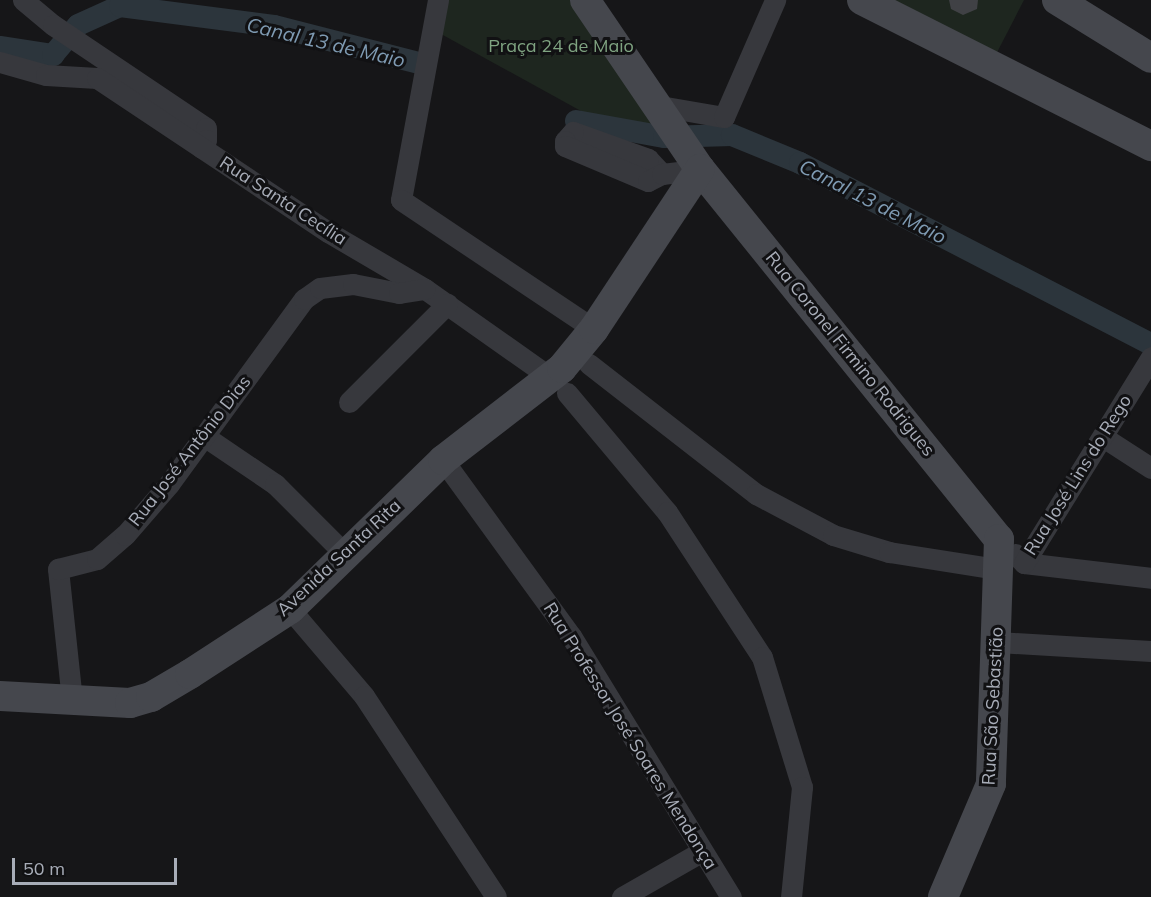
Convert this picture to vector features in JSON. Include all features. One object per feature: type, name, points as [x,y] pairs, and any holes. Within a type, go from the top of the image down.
[{"type":"street","points":[[23,0],[206,128],[207,140],[201,148]]},
{"type":"street","points":[[438,0],[401,200],[594,329],[604,345],[590,364],[559,385]]},
{"type":"street","points":[[589,2],[660,106],[724,117],[775,0]]},
{"type":"street","points":[[862,0],[1151,146]]},
{"type":"street","points":[[1057,0],[1151,58]]},
{"type":"street","name":"Rua Santa Cecília","points":[[0,62],[46,75],[97,78],[328,232],[425,289],[559,385],[667,512],[762,657],[802,787],[791,897]]},
{"type":"street","name":"Rua Coronel Firmino Rodrigues","points":[[660,106],[700,169],[999,539],[1007,570]]},
{"type":"street","points":[[662,174],[700,169]]},
{"type":"street","points":[[559,385],[700,169]]},
{"type":"street","name":"Rua José Antônio Dias","points":[[72,700],[58,568],[97,559],[125,535],[204,436],[304,299],[320,288],[353,284],[399,293],[425,289]]},
{"type":"street","points":[[349,402],[447,304]]},
{"type":"street","name":"Rua José Lins do Rego","points":[[1007,570],[1103,437],[1151,357]]},
{"type":"street","points":[[590,364],[756,494],[833,535],[889,552],[1007,570],[1151,578]]},
{"type":"street","name":"Avenida Santa Rita","points":[[0,696],[130,703],[151,697],[290,609],[443,460],[495,416],[559,385]]},
{"type":"street","points":[[204,436],[275,484],[345,554]]},
{"type":"street","points":[[1103,437],[1151,468]]},
{"type":"street","name":"Rua Professor José Soares Mendonça","points":[[443,460],[571,636],[701,852],[731,897]]},
{"type":"street","name":"Rua São Sebastião","points":[[942,897],[991,784],[998,642],[1007,570]]},
{"type":"street","points":[[290,609],[364,696],[496,897]]},
{"type":"street","points":[[998,642],[1151,651]]},
{"type":"street","points":[[622,897],[701,852]]},
{"type":"green space","name":"Praça 24 de Maio","points":[[438,0],[585,0],[664,137],[619,132],[432,29]]},
{"type":"green space","points":[[862,0],[1024,0],[990,66]]},
{"type":"building","points":[[949,0],[978,0],[977,9],[963,15],[951,9]]},
{"type":"waterway","name":"Canal 13 de Maio","points":[[0,47],[53,55],[78,25],[120,6],[274,26],[419,63]]},
{"type":"waterway","name":"Canal 13 de Maio","points":[[576,121],[664,137],[732,135],[800,163],[1151,344]]}]
